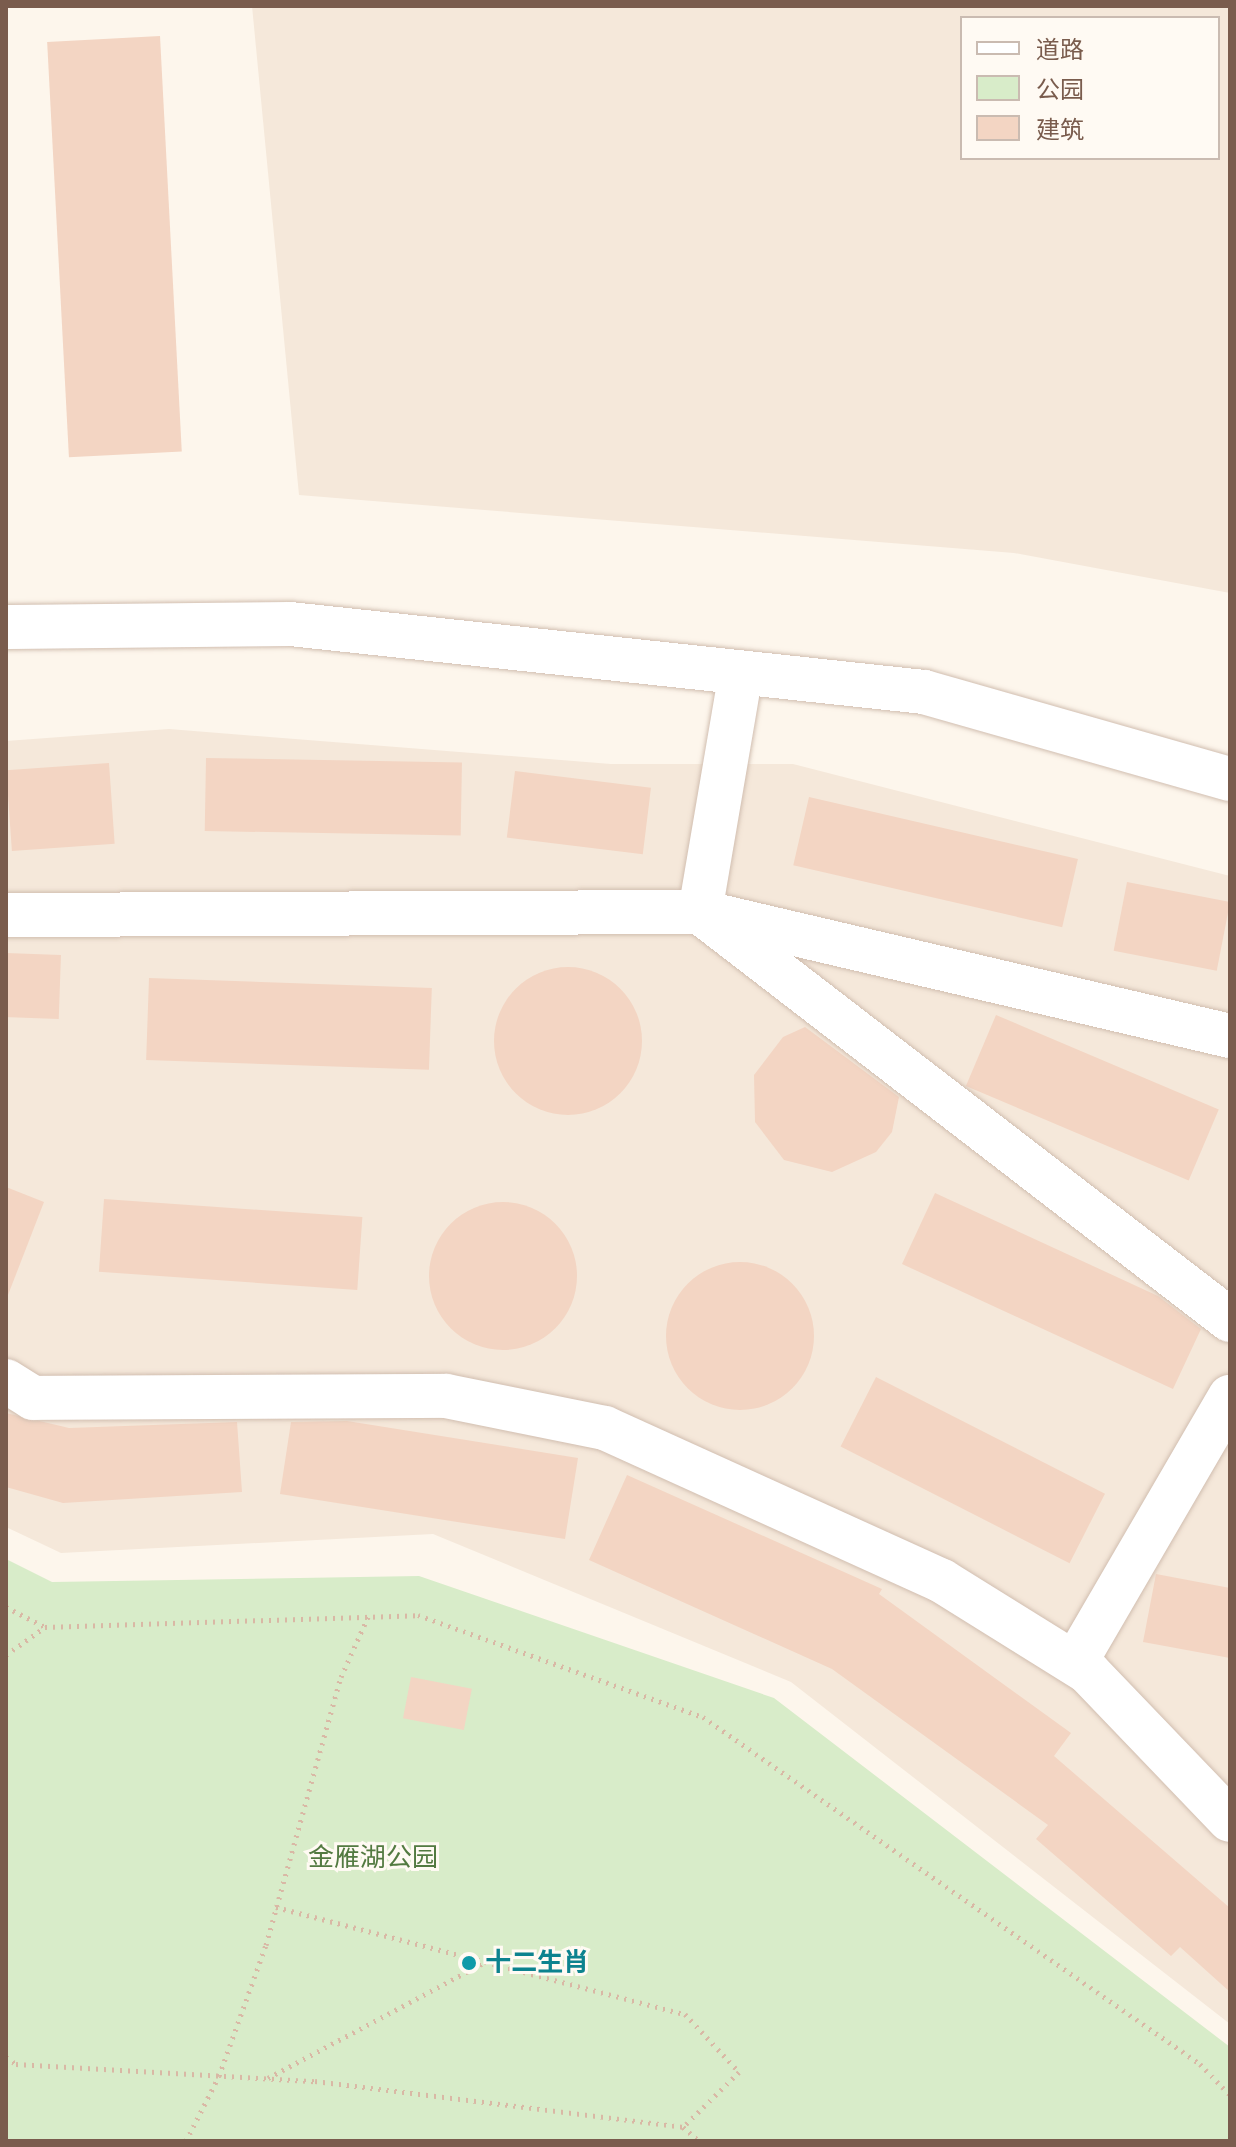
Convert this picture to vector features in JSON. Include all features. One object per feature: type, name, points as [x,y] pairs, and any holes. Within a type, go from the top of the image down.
[{"type":"street","points":[[6,627],[290,624],[924,692],[1230,779]]},
{"type":"street","points":[[700,912],[741,673]]},
{"type":"street","points":[[700,912],[1230,1320]]},
{"type":"street","points":[[6,915],[700,912],[1230,1036]]},
{"type":"street","points":[[6,1381],[33,1398],[446,1396],[605,1428],[942,1581],[1075,1663],[1230,1820]]},
{"type":"street","points":[[1075,1663],[1230,1397]]},
{"type":"path","points":[[6,1607],[45,1627],[418,1615],[703,1717],[1200,2064],[1230,2095]]},
{"type":"path","points":[[186,2141],[219,2076],[276,1907],[341,1677],[368,1617]]},
{"type":"path","points":[[6,1655],[45,1627]]},
{"type":"path","points":[[276,1907],[685,2014],[739,2072],[683,2127]]},
{"type":"path","points":[[266,2079],[486,1962]]},
{"type":"path","points":[[6,2057],[16,2064],[266,2079],[683,2127],[699,2141]]},
{"type":"shaded area","points":[[252,6],[1230,6],[1230,593],[1014,553],[299,495]]},
{"type":"shaded area","points":[[169,729],[611,764],[793,764],[1230,876],[1230,2024],[791,1682],[433,1534],[61,1553],[6,1527],[6,741]]},
{"type":"green space","name":"金雁湖公园","points":[[6,1559],[52,1582],[419,1576],[774,1698],[1230,2047],[1230,2141],[6,2141]]},
{"type":"building","points":[[160,36],[182,451],[69,457],[47,42]]},
{"type":"building","points":[[206,758],[462,762],[461,835],[205,831]]},
{"type":"building","points":[[109,763],[115,844],[12,851],[6,770]]},
{"type":"building","points":[[515,771],[651,788],[643,854],[507,838]]},
{"type":"building","points":[[809,797],[1078,859],[1062,927],[793,865]]},
{"type":"building","points":[[1127,882],[1230,902],[1217,971],[1114,951]]},
{"type":"building","points":[[6,953],[61,955],[59,1019],[6,1017]]},
{"type":"building","points":[[568,967],[596,973],[620,989],[636,1013],[642,1041],[636,1069],[620,1093],[596,1109],[568,1115],[540,1109],[516,1093],[500,1069],[494,1041],[500,1013],[516,989],[540,973]]},
{"type":"building","points":[[149,978],[432,988],[429,1070],[146,1060]]},
{"type":"building","points":[[996,1015],[1219,1110],[1189,1180],[966,1086]]},
{"type":"building","points":[[805,1027],[899,1097],[892,1132],[876,1152],[832,1172],[784,1160],[755,1122],[754,1075],[783,1037]]},
{"type":"building","points":[[6,1187],[44,1202],[8,1295],[6,1295]]},
{"type":"building","points":[[935,1193],[1158,1296],[1201,1329],[1173,1389],[902,1264]]},
{"type":"building","points":[[104,1199],[362,1217],[357,1290],[99,1272]]},
{"type":"building","points":[[503,1202],[531,1208],[555,1224],[571,1248],[577,1276],[571,1304],[555,1328],[531,1344],[503,1350],[475,1344],[451,1328],[435,1304],[429,1276],[435,1248],[451,1224],[475,1208]]},
{"type":"building","points":[[740,1262],[768,1268],[792,1284],[808,1308],[814,1336],[808,1364],[792,1388],[768,1404],[740,1410],[712,1404],[688,1388],[672,1364],[666,1336],[672,1308],[688,1284],[712,1268]]},
{"type":"building","points":[[876,1377],[1105,1494],[1070,1563],[841,1446]]},
{"type":"building","points":[[6,1413],[69,1428],[237,1422],[242,1492],[63,1503],[6,1487]]},
{"type":"building","points":[[347,1421],[578,1458],[565,1539],[280,1494],[291,1422]]},
{"type":"building","points":[[627,1475],[882,1589],[879,1594],[1071,1733],[1054,1756],[1230,1908],[1230,1992],[1180,1947],[1171,1956],[1036,1839],[1048,1825],[832,1669],[589,1560]]},
{"type":"building","points":[[1156,1574],[1230,1588],[1230,1658],[1143,1642]]},
{"type":"building","points":[[411,1677],[472,1689],[464,1730],[403,1718]]},
{"type":"place","name":"十二生肖","points":[[469,1963]]}]
